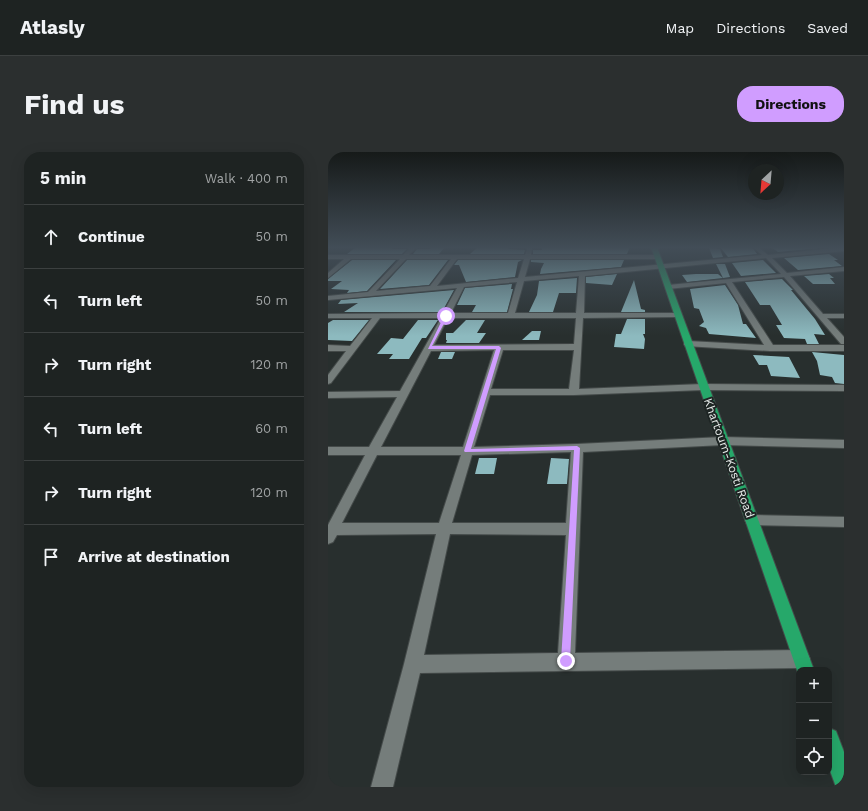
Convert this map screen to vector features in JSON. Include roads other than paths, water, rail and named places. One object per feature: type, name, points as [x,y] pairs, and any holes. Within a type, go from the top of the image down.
[{"type":"highway","name":"Khartoum-Kosti Road","points":[[665,277],[677,315],[803,665]]},
{"type":"highway","points":[[829,739],[844,781]]},
{"type":"street","points":[[370,294],[386,277]]},
{"type":"street","points":[[432,288],[441,277]]},
{"type":"street","points":[[511,315],[523,277]]},
{"type":"street","points":[[328,298],[556,277]]},
{"type":"street","points":[[574,392],[581,315],[582,277]]},
{"type":"street","points":[[668,287],[771,277]]},
{"type":"street","points":[[785,277],[844,342]]},
{"type":"street","points":[[728,282],[770,348]]},
{"type":"street","points":[[462,286],[330,533],[444,528],[572,529]]},
{"type":"street","points":[[328,316],[677,315]]},
{"type":"street","points":[[328,381],[378,316]]},
{"type":"street","points":[[821,316],[844,316]]},
{"type":"street","points":[[688,344],[770,348],[844,348]]},
{"type":"street","points":[[429,348],[578,347]]},
{"type":"street","points":[[328,348],[353,349]]},
{"type":"street","points":[[382,787],[413,664],[444,528],[499,348]]},
{"type":"street","points":[[486,392],[574,392],[703,387],[844,388]]},
{"type":"street","points":[[328,395],[404,394]]},
{"type":"street","points":[[328,451],[467,451],[577,448],[723,441],[844,444]]},
{"type":"street","points":[[566,661],[577,448]]},
{"type":"street","points":[[752,520],[844,522]]},
{"type":"street","points":[[413,664],[566,661],[803,665]]}]
